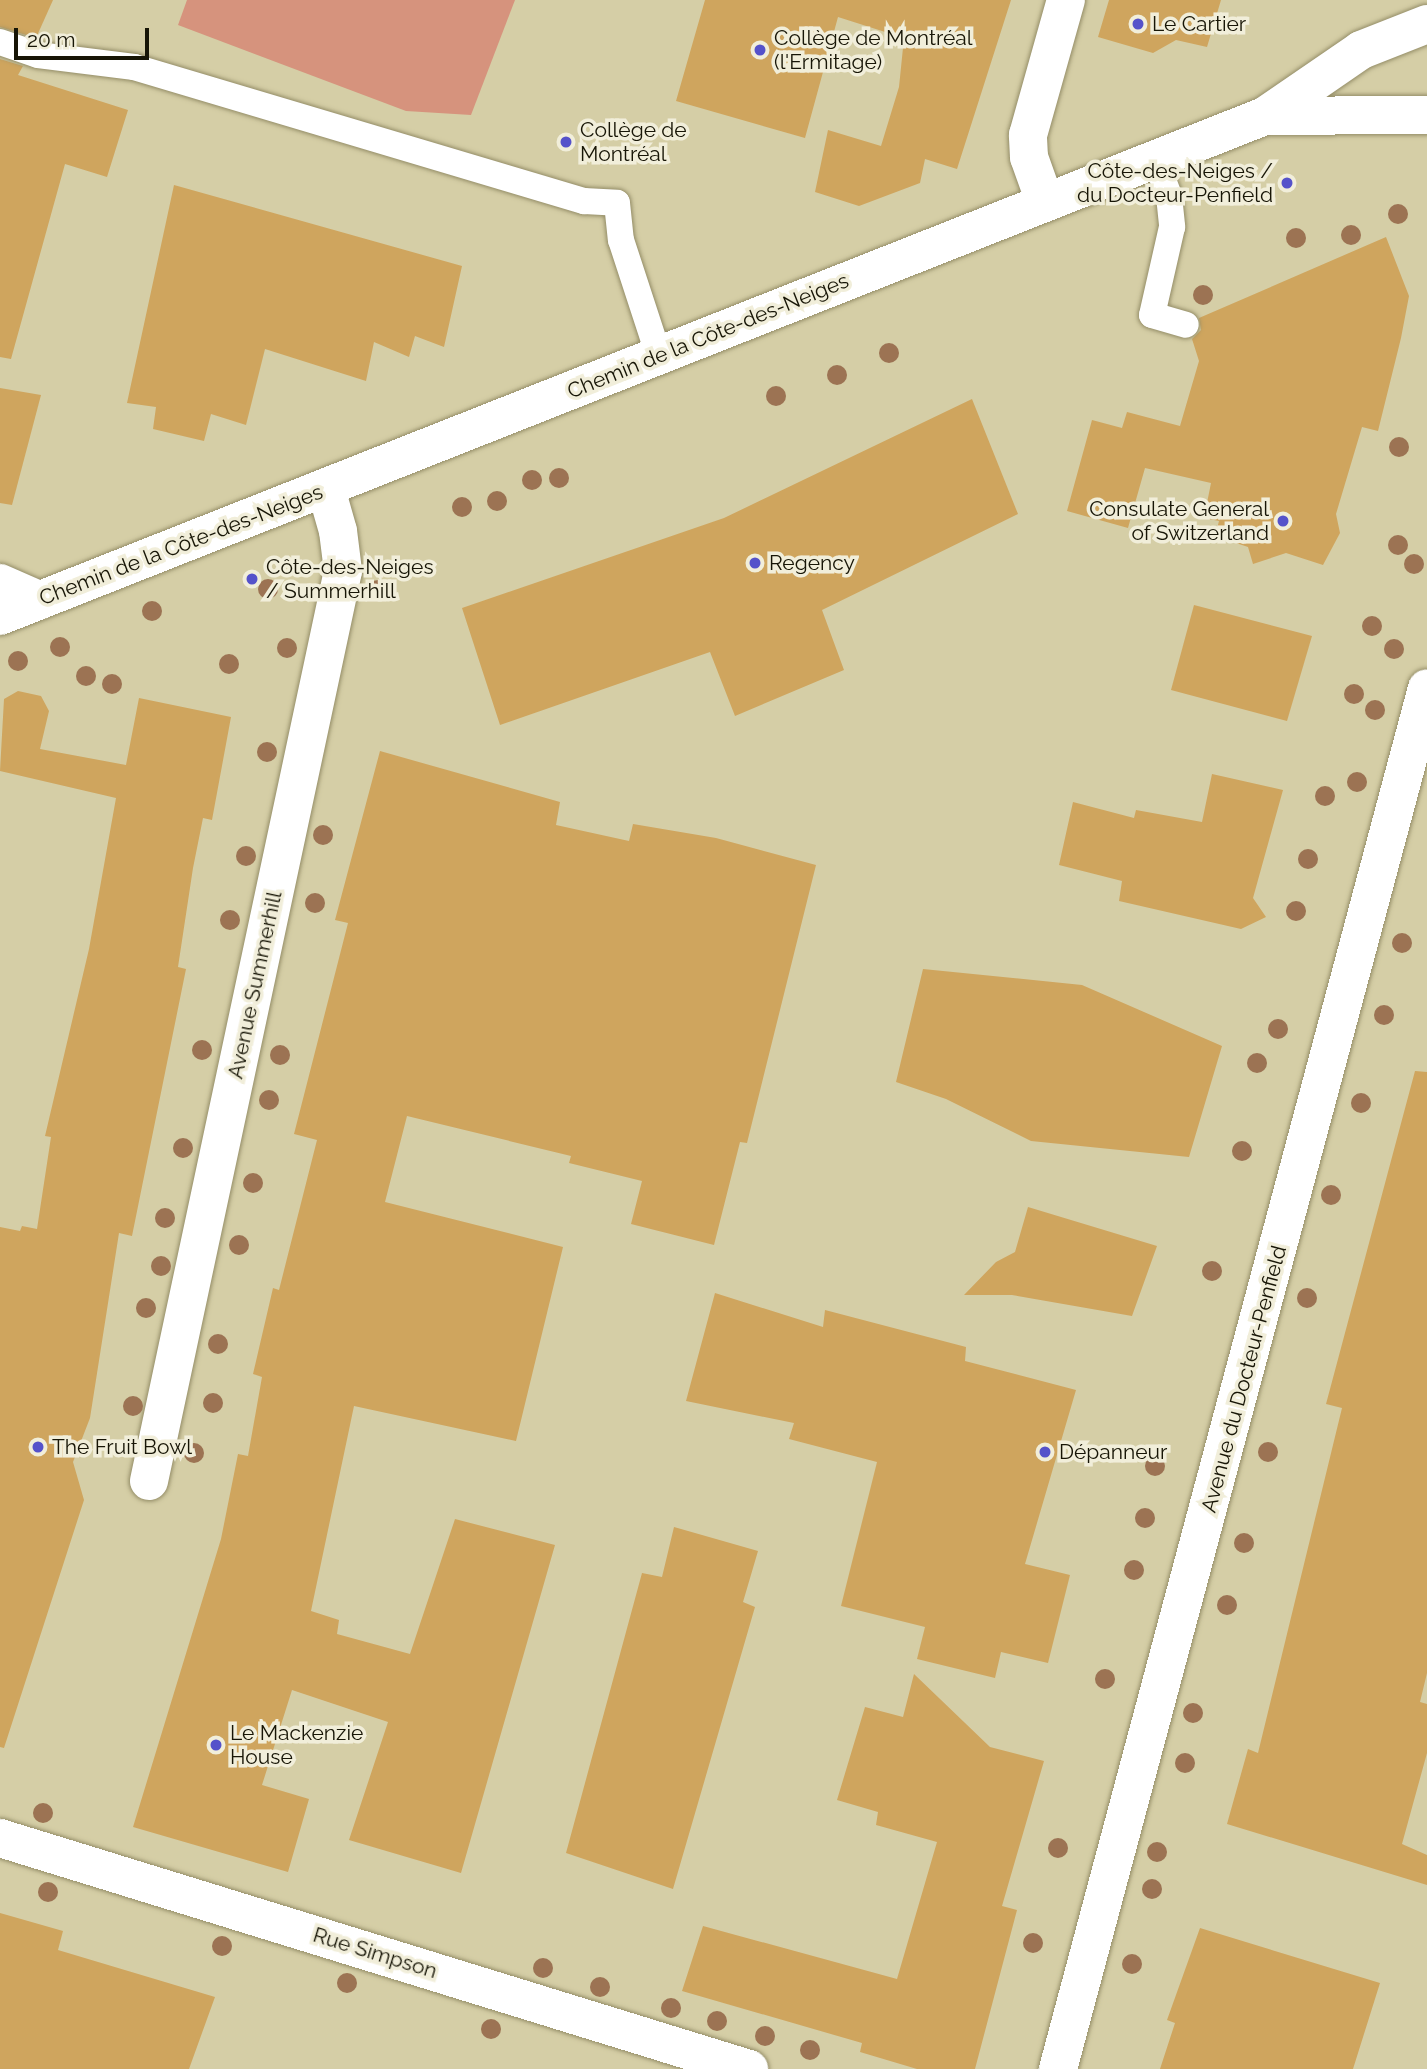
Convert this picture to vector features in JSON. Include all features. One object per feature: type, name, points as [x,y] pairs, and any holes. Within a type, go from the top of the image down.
[{"type":"main road","points":[[1045,202],[1029,157],[1028,135],[1066,0]]},
{"type":"main road","points":[[1265,116],[1361,50],[1427,24]]},
{"type":"main road","name":"Chemin de la Côte-des-Neiges","points":[[0,616],[1265,116],[1427,115]]},
{"type":"main road","name":"Avenue Summerhill","points":[[149,1481],[343,570],[338,531],[326,489]]},
{"type":"main road","points":[[0,583],[39,600]]},
{"type":"main road","name":"Avenue du Docteur-Penfield","points":[[1058,2069],[1427,688]]},
{"type":"main road","name":"Rue Simpson","points":[[0,1838],[749,2069]]},
{"type":"lane","points":[[0,42],[38,55],[134,66],[584,201],[617,203],[621,240],[659,356]]},
{"type":"lane","points":[[1155,159],[1169,197],[1172,226],[1152,315],[1186,325]]},
{"type":"shaded area","points":[[187,0],[515,0],[471,115],[406,111],[178,25]]},
{"type":"building","points":[[0,0],[53,0],[36,38],[0,27]]},
{"type":"building","points":[[705,0],[1011,0],[957,169],[925,159],[920,183],[859,206],[815,192],[828,130],[881,146],[899,87],[904,38],[838,17],[805,138],[676,101]]},
{"type":"building","points":[[1109,0],[1221,0],[1207,47],[1176,40],[1153,53],[1098,37]]},
{"type":"building","points":[[0,59],[23,66],[18,75],[128,110],[107,177],[65,164],[11,359],[0,357]]},
{"type":"building","points":[[174,185],[462,266],[444,347],[415,336],[409,357],[374,342],[366,381],[265,349],[246,425],[211,414],[204,441],[153,429],[156,407],[127,403]]},
{"type":"building","points":[[1386,237],[1409,296],[1401,338],[1378,431],[1362,427],[1336,514],[1340,533],[1323,565],[1286,553],[1253,564],[1248,547],[1215,536],[1219,521],[1204,518],[1211,483],[1145,468],[1128,528],[1067,511],[1092,420],[1122,428],[1127,412],[1180,426],[1199,361],[1192,339],[1201,330],[1199,318]]},
{"type":"building","points":[[0,388],[41,395],[12,505],[0,503]]},
{"type":"building","name":"Regency","points":[[972,399],[1018,514],[822,610],[844,670],[735,716],[710,652],[500,725],[462,608],[724,518]]},
{"type":"building","points":[[1194,605],[1312,636],[1287,721],[1171,690]]},
{"type":"building","points":[[18,691],[41,696],[49,711],[40,749],[126,765],[139,698],[231,717],[212,820],[203,818],[193,868],[178,967],[186,969],[132,1236],[119,1233],[90,1418],[73,1462],[84,1500],[4,1748],[0,1747],[0,1227],[20,1231],[22,1226],[37,1229],[51,1137],[45,1136],[89,949],[116,798],[0,771],[4,699]]},
{"type":"building","points":[[380,751],[560,802],[556,825],[629,841],[633,824],[716,838],[816,865],[747,1143],[740,1142],[714,1245],[631,1224],[642,1181],[569,1163],[571,1156],[407,1116],[385,1202],[563,1247],[516,1441],[354,1406],[311,1611],[339,1620],[337,1634],[410,1654],[455,1519],[555,1545],[461,1873],[349,1840],[388,1722],[292,1690],[262,1785],[309,1799],[288,1872],[133,1827],[221,1539],[238,1454],[248,1456],[262,1377],[253,1374],[273,1288],[279,1290],[317,1140],[294,1134],[348,923],[335,920]]},
{"type":"building","points":[[1212,774],[1283,790],[1253,898],[1266,917],[1241,929],[1119,901],[1122,881],[1059,865],[1073,802],[1134,818],[1136,810],[1202,822]]},
{"type":"building","points":[[923,969],[1082,985],[1222,1046],[1189,1157],[1031,1141],[946,1099],[896,1082]]},
{"type":"building","points":[[1415,1071],[1427,1072],[1427,1673],[1420,1702],[1427,1704],[1427,1753],[1402,1844],[1427,1855],[1427,1885],[1227,1824],[1248,1749],[1258,1753],[1342,1408],[1326,1404]]},
{"type":"building","points":[[1028,1207],[1157,1246],[1132,1316],[1012,1295],[964,1295],[996,1262],[1015,1252]]},
{"type":"building","points":[[715,1293],[823,1327],[825,1310],[966,1347],[965,1361],[1076,1390],[1025,1564],[1070,1575],[1048,1663],[1001,1652],[995,1678],[917,1659],[925,1627],[841,1606],[877,1462],[789,1439],[794,1423],[686,1401]]},
{"type":"building","points":[[674,1527],[758,1551],[743,1602],[755,1607],[673,1889],[566,1853],[642,1573],[662,1577]]},
{"type":"building","points":[[914,1674],[990,1747],[1044,1761],[1002,1906],[1017,1910],[975,2069],[917,2069],[860,2052],[862,2043],[682,1991],[703,1926],[897,1979],[937,1842],[876,1825],[878,1812],[837,1800],[865,1707],[903,1717]]},
{"type":"building","points":[[0,1913],[63,1931],[58,1950],[215,1997],[189,2069],[0,2069]]},
{"type":"building","points":[[1200,1928],[1380,1983],[1353,2069],[1160,2069],[1175,2023],[1167,2020]]},
{"type":"place","name":"Le Cartier","points":[[1138,24]]},
{"type":"place","name":"Collège de Montréal (l'Ermitage)","points":[[760,50]]},
{"type":"place","name":"Collège de Montréal","points":[[566,142]]},
{"type":"place","name":"Côte-des-Neiges / du Docteur-Penfield","points":[[1287,183]]},
{"type":"place","name":"Consulate General of Switzerland","points":[[1283,521]]},
{"type":"place","name":"Regency","points":[[755,563]]},
{"type":"place","name":"Côte-des-Neiges / Summerhill","points":[[252,579]]},
{"type":"place","name":"The Fruit Bowl","points":[[38,1447]]},
{"type":"place","name":"Dépanneur","points":[[1045,1452]]},
{"type":"place","name":"Le Mackenzie House","points":[[216,1745]]}]
